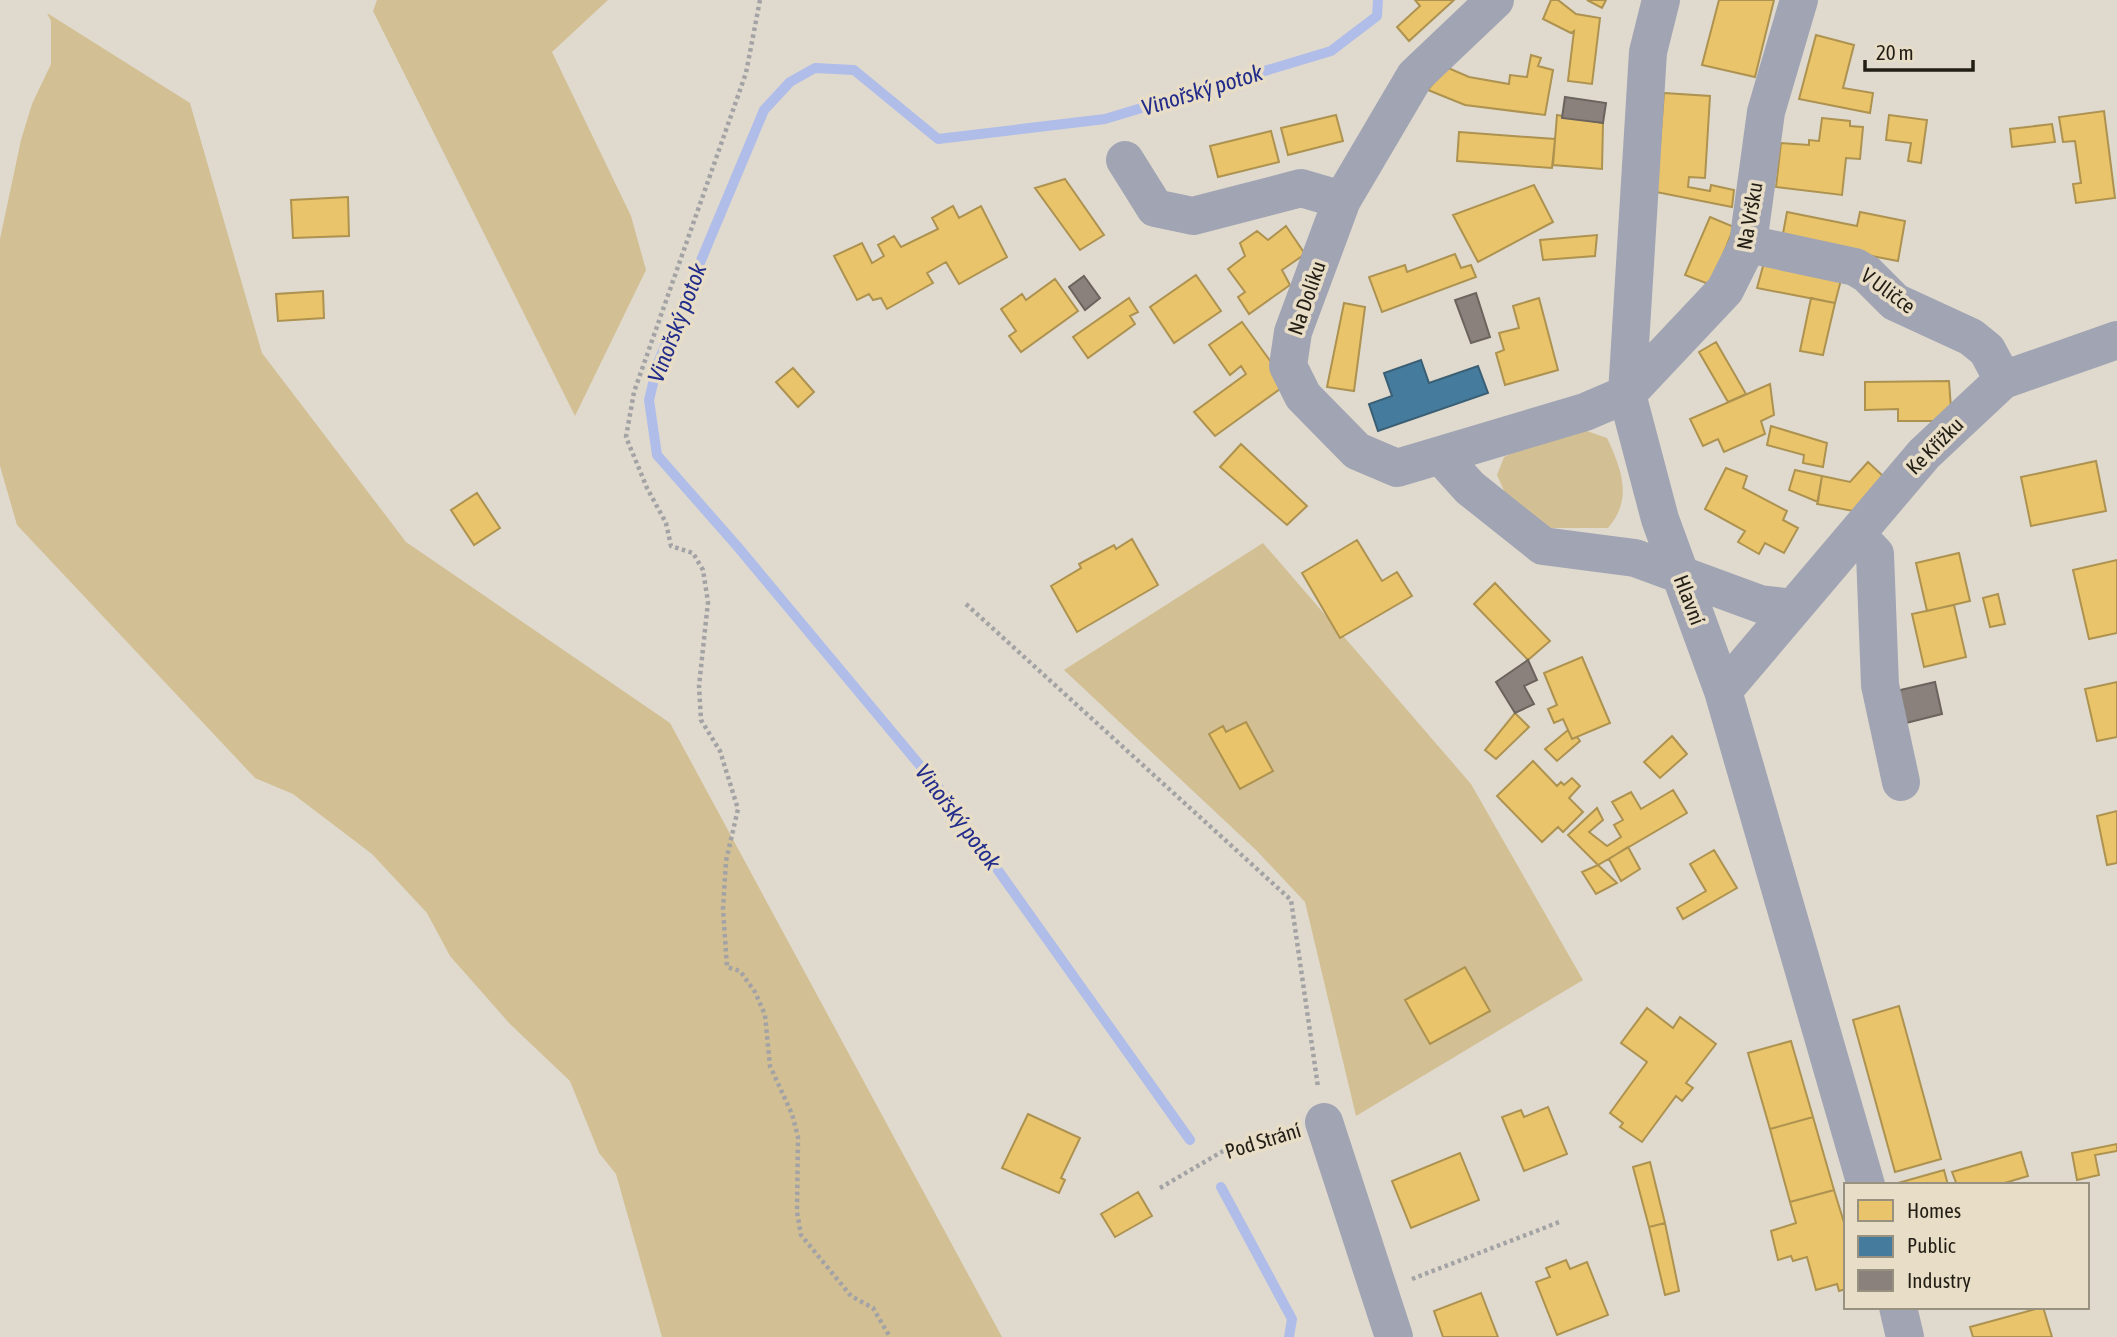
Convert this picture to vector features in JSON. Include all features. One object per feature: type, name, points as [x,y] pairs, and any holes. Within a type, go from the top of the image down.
[{"type":"street","name":"Na Dolíku","points":[[1495,0],[1415,76],[1342,200],[1293,332],[1288,366],[1303,396],[1357,451],[1397,468],[1442,457],[1585,412],[1627,394]]},
{"type":"street","name":"Hlavní","points":[[1661,0],[1648,52],[1627,394],[1679,575],[1723,691],[1865,1183]]},
{"type":"street","name":"Na Vršku","points":[[1627,394],[1725,290],[1748,244],[1766,112],[1799,0]]},
{"type":"street","points":[[1125,160],[1155,208],[1193,216],[1301,188],[1342,200]]},
{"type":"street","name":"V Uličce","points":[[1748,244],[1855,267],[1867,274],[1895,302],[1971,337],[1986,349],[2003,380]]},
{"type":"street","name":"Ke Křížku","points":[[1723,691],[1924,454],[2003,380],[2117,340]]},
{"type":"street","points":[[1442,457],[1470,488],[1543,545],[1635,558],[1760,604],[1793,608]]},
{"type":"street","points":[[1856,534],[1875,554],[1880,685],[1901,782]]},
{"type":"street","name":"Pod Strání","points":[[1324,1122],[1394,1337]]},
{"type":"street","points":[[1898,1309],[1905,1337]]},
{"type":"path","points":[[760,0],[746,73],[634,391],[626,437],[647,488],[666,523],[671,546],[693,553],[703,570],[708,602],[699,686],[701,720],[720,751],[738,809],[726,860],[723,909],[727,967],[740,971],[760,1003],[769,1039],[770,1066],[792,1114],[798,1137],[797,1212],[801,1235],[851,1296],[873,1308],[890,1337]]},
{"type":"path","points":[[965,604],[1291,900],[1324,1122]]},
{"type":"path","name":"Pod Strání","points":[[1160,1188],[1230,1147],[1324,1122]]},
{"type":"path","points":[[1381,1291],[1562,1221]]},
{"type":"shaded area","points":[[377,0],[608,0],[552,52],[631,216],[646,270],[575,416],[373,11]]},
{"type":"shaded area","points":[[47,13],[190,103],[262,353],[406,542],[670,723],[1002,1337],[662,1337],[616,1174],[599,1153],[570,1081],[510,1024],[450,956],[427,913],[372,854],[293,794],[255,778],[17,525],[0,466],[0,239],[21,140],[32,104],[51,64],[51,21]]},
{"type":"shaded area","points":[[1584,430],[1607,438],[1617,461],[1623,495],[1616,517],[1608,528],[1541,528],[1508,500],[1497,475],[1504,457],[1545,437]]},
{"type":"shaded area","points":[[1263,543],[1471,784],[1583,980],[1356,1116],[1305,902],[1256,850],[1064,670]]},
{"type":"building: Homes","points":[[1415,0],[1454,0],[1409,41],[1397,27],[1420,6]]},
{"type":"building: Homes","points":[[1551,0],[1558,0],[1576,14],[1600,18],[1592,84],[1568,81],[1574,31],[1571,33],[1543,19]]},
{"type":"building: Homes","points":[[1587,0],[1606,0],[1602,8]]},
{"type":"building: Homes","points":[[1719,0],[1774,0],[1755,77],[1702,65]]},
{"type":"building: Homes","points":[[1816,35],[1854,45],[1843,88],[1873,93],[1870,113],[1799,99]]},
{"type":"building: Homes","points":[[1531,55],[1541,58],[1538,66],[1553,70],[1545,115],[1465,105],[1428,90],[1446,67],[1469,77],[1509,84],[1510,75],[1527,77]]},
{"type":"building: Homes","points":[[1664,93],[1710,96],[1705,178],[1689,177],[1688,187],[1710,191],[1711,185],[1734,190],[1732,207],[1656,192]]},
{"type":"building: Homes","points":[[2104,111],[2115,198],[2076,203],[2073,184],[2081,183],[2075,141],[2063,142],[2059,117]]},
{"type":"building: Homes","points":[[1336,115],[1343,141],[1288,155],[1281,128]]},
{"type":"building: Homes","points":[[1557,115],[1603,123],[1602,169],[1553,165]]},
{"type":"building: Homes","points":[[1889,115],[1927,120],[1921,163],[1908,161],[1911,143],[1886,140]]},
{"type":"building: Homes","points":[[1822,118],[1850,121],[1850,126],[1863,127],[1860,159],[1846,158],[1842,195],[1776,187],[1781,143],[1809,145],[1809,140],[1819,141]]},
{"type":"building: Homes","points":[[2052,124],[2055,142],[2012,147],[2010,129]]},
{"type":"building: Homes","points":[[1271,131],[1279,162],[1218,177],[1210,146]]},
{"type":"building: Homes","points":[[1459,132],[1555,139],[1552,168],[1457,161]]},
{"type":"building: Homes","points":[[1065,179],[1104,235],[1080,250],[1035,188]]},
{"type":"building: Homes","points":[[1534,185],[1553,222],[1478,262],[1453,215]]},
{"type":"building: Homes","points":[[348,197],[349,236],[293,238],[291,200]]},
{"type":"building: Homes","points":[[953,206],[959,218],[981,206],[1007,257],[959,284],[946,262],[927,273],[933,283],[887,309],[881,298],[873,300],[869,294],[857,300],[834,256],[862,243],[872,263],[884,256],[878,245],[894,236],[901,247],[938,229],[932,218]]},
{"type":"building: Homes","points":[[1787,212],[1857,226],[1860,212],[1905,221],[1898,261],[1782,239]]},
{"type":"building: Homes","points":[[1710,217],[1734,227],[1711,285],[1685,275]]},
{"type":"building: Homes","points":[[1286,226],[1305,254],[1282,270],[1290,285],[1249,314],[1238,297],[1245,292],[1228,269],[1245,256],[1240,243],[1257,231],[1268,240]]},
{"type":"building: Homes","points":[[1597,235],[1595,256],[1543,260],[1540,240]]},
{"type":"building: Homes","points":[[1455,254],[1461,268],[1471,265],[1476,277],[1382,312],[1369,277],[1405,265],[1407,272]]},
{"type":"building: Homes","points":[[1765,259],[1842,276],[1835,303],[1757,288]]},
{"type":"building: Homes","points":[[1196,275],[1221,311],[1174,343],[1150,307]]},
{"type":"building: Homes","points":[[1055,279],[1078,311],[1021,352],[1009,336],[1016,331],[1001,309],[1022,294],[1026,300]]},
{"type":"building: Homes","points":[[323,291],[324,318],[278,321],[276,294]]},
{"type":"building: Homes","points":[[1129,298],[1138,312],[1130,316],[1135,324],[1088,358],[1073,337]]},
{"type":"building: Homes","points":[[1539,298],[1558,370],[1505,385],[1496,353],[1504,350],[1499,333],[1519,328],[1513,306]]},
{"type":"building: Homes","points":[[1811,298],[1835,303],[1823,355],[1800,351]]},
{"type":"building: Homes","points":[[1344,303],[1365,307],[1354,391],[1327,387]]},
{"type":"building: Homes","points":[[1242,322],[1287,384],[1215,436],[1194,412],[1246,374],[1241,366],[1230,375],[1209,345]]},
{"type":"building: Homes","points":[[1716,342],[1746,394],[1728,402],[1699,352]]},
{"type":"building: Homes","points":[[793,368],[814,392],[798,407],[776,382]]},
{"type":"building: Homes","points":[[1949,381],[1951,408],[1938,421],[1898,421],[1898,409],[1865,410],[1865,382]]},
{"type":"building: Homes","points":[[1770,384],[1774,415],[1761,421],[1765,434],[1724,452],[1718,439],[1703,446],[1690,419]]},
{"type":"building: Homes","points":[[1771,426],[1827,443],[1823,467],[1803,463],[1804,455],[1767,445]]},
{"type":"building: Homes","points":[[1241,444],[1307,506],[1287,525],[1220,467]]},
{"type":"building: Homes","points":[[2096,461],[2106,511],[2031,526],[2021,477]]},
{"type":"building: Homes","points":[[1868,462],[1883,476],[1853,511],[1817,504],[1822,476],[1850,482]]},
{"type":"building: Homes","points":[[1726,468],[1747,476],[1743,488],[1787,511],[1783,520],[1798,528],[1784,553],[1765,543],[1759,554],[1738,542],[1745,531],[1705,509]]},
{"type":"building: Homes","points":[[1795,470],[1822,476],[1818,502],[1789,490]]},
{"type":"building: Homes","points":[[477,493],[500,528],[474,545],[451,510]]},
{"type":"building: Homes","points":[[1132,539],[1158,585],[1077,632],[1051,586],[1081,568],[1079,564],[1114,545],[1116,549]]},
{"type":"building: Homes","points":[[1357,540],[1382,581],[1397,572],[1412,596],[1340,638],[1302,573]]},
{"type":"building: Homes","points":[[1959,553],[1970,601],[1927,611],[1916,563]]},
{"type":"building: Homes","points":[[2117,560],[2117,633],[2089,639],[2073,570]]},
{"type":"building: Homes","points":[[1495,583],[1550,641],[1528,660],[1474,604]]},
{"type":"building: Homes","points":[[1998,594],[2005,624],[1990,627],[1983,598]]},
{"type":"building: Homes","points":[[1954,605],[1966,657],[1924,667],[1912,614]]},
{"type":"building: Homes","points":[[1582,657],[1610,723],[1572,739],[1563,719],[1554,723],[1548,709],[1557,705],[1544,673]]},
{"type":"building: Homes","points":[[2117,682],[2117,737],[2097,741],[2085,689]]},
{"type":"building: Homes","points":[[1515,713],[1529,727],[1496,759],[1485,750]]},
{"type":"building: Homes","points":[[1246,722],[1273,771],[1240,789],[1209,734],[1223,726],[1226,732]]},
{"type":"building: Homes","points":[[1568,730],[1572,739],[1577,737],[1580,741],[1557,761],[1545,749]]},
{"type":"building: Homes","points":[[1672,736],[1687,754],[1660,778],[1644,762]]},
{"type":"building: Homes","points":[[1533,761],[1557,786],[1561,782],[1564,785],[1572,778],[1580,786],[1569,798],[1583,812],[1563,832],[1558,827],[1542,842],[1497,796]]},
{"type":"building: Homes","points":[[1673,790],[1687,813],[1598,865],[1568,835],[1597,808],[1603,820],[1589,832],[1607,846],[1621,837],[1614,825],[1623,820],[1612,802],[1631,792],[1641,809]]},
{"type":"building: Homes","points":[[2117,811],[2117,863],[2107,865],[2097,816]]},
{"type":"building: Homes","points":[[1628,847],[1640,869],[1621,881],[1609,859]]},
{"type":"building: Homes","points":[[1714,850],[1737,888],[1683,919],[1677,908],[1706,891],[1690,864]]},
{"type":"building: Homes","points":[[1598,865],[1617,883],[1596,894],[1582,872]]},
{"type":"building: Homes","points":[[1465,967],[1490,1011],[1430,1044],[1405,1000]]},
{"type":"building: Homes","points":[[1899,1006],[1941,1159],[1895,1172],[1853,1020]]},
{"type":"building: Homes","points":[[1647,1008],[1673,1028],[1680,1017],[1716,1044],[1686,1083],[1693,1088],[1682,1101],[1676,1096],[1642,1142],[1620,1127],[1623,1123],[1610,1113],[1647,1062],[1621,1043]]},
{"type":"building: Homes","points":[[1791,1041],[1813,1117],[1770,1129],[1748,1053]]},
{"type":"building: Homes","points":[[1548,1107],[1567,1154],[1524,1171],[1502,1117],[1521,1110],[1524,1117]]},
{"type":"building: Homes","points":[[1028,1114],[1080,1138],[1061,1178],[1065,1180],[1059,1193],[1002,1168]]},
{"type":"building: Homes","points":[[1813,1117],[1834,1190],[1790,1202],[1770,1129]]},
{"type":"building: Homes","points":[[2117,1144],[2117,1151],[2095,1155],[2099,1175],[2077,1180],[2072,1153]]},
{"type":"building: Homes","points":[[2021,1152],[2028,1176],[2005,1183],[1956,1183],[1952,1172]]},
{"type":"building: Homes","points":[[1460,1153],[1479,1200],[1411,1228],[1392,1181]]},
{"type":"building: Homes","points":[[1650,1162],[1665,1223],[1649,1227],[1633,1167]]},
{"type":"building: Homes","points":[[1944,1170],[1947,1183],[1898,1183]]},
{"type":"building: Homes","points":[[1834,1190],[1844,1222],[1844,1290],[1839,1291],[1837,1284],[1816,1290],[1807,1257],[1793,1261],[1791,1256],[1778,1260],[1771,1231],[1796,1223],[1790,1202]]},
{"type":"building: Homes","points":[[1138,1192],[1152,1216],[1115,1237],[1101,1214]]},
{"type":"building: Homes","points":[[1665,1223],[1679,1291],[1665,1295],[1649,1227]]},
{"type":"building: Homes","points":[[1566,1260],[1570,1269],[1587,1262],[1608,1315],[1557,1335],[1536,1282],[1550,1277],[1546,1268]]},
{"type":"building: Homes","points":[[1481,1293],[1498,1337],[1443,1337],[1434,1311]]},
{"type":"building: Homes","points":[[2044,1309],[2052,1337],[1973,1337],[1970,1327]]},
{"type":"building: Public","points":[[1421,360],[1429,383],[1478,366],[1488,393],[1378,431],[1369,404],[1392,396],[1384,373]]},
{"type":"building: Industry","points":[[1565,97],[1606,103],[1603,123],[1562,118]]},
{"type":"building: Industry","points":[[1084,276],[1100,298],[1085,310],[1069,287]]},
{"type":"building: Industry","points":[[1476,293],[1490,337],[1471,343],[1455,300]]},
{"type":"building: Industry","points":[[1528,660],[1537,680],[1524,686],[1534,704],[1515,713],[1496,682]]},
{"type":"building: Industry","points":[[1935,682],[1942,714],[1902,724],[1896,691]]},
{"type":"waterway","name":"Vinořský potok","points":[[1190,1140],[943,793],[737,546],[657,455],[649,400],[658,363],[764,110],[790,82],[815,68],[854,70],[938,139],[1105,119],[1331,51],[1377,16],[1378,0]]},
{"type":"waterway","name":"Vinořský potok","points":[[1221,1187],[1292,1319],[1289,1337]]}]
